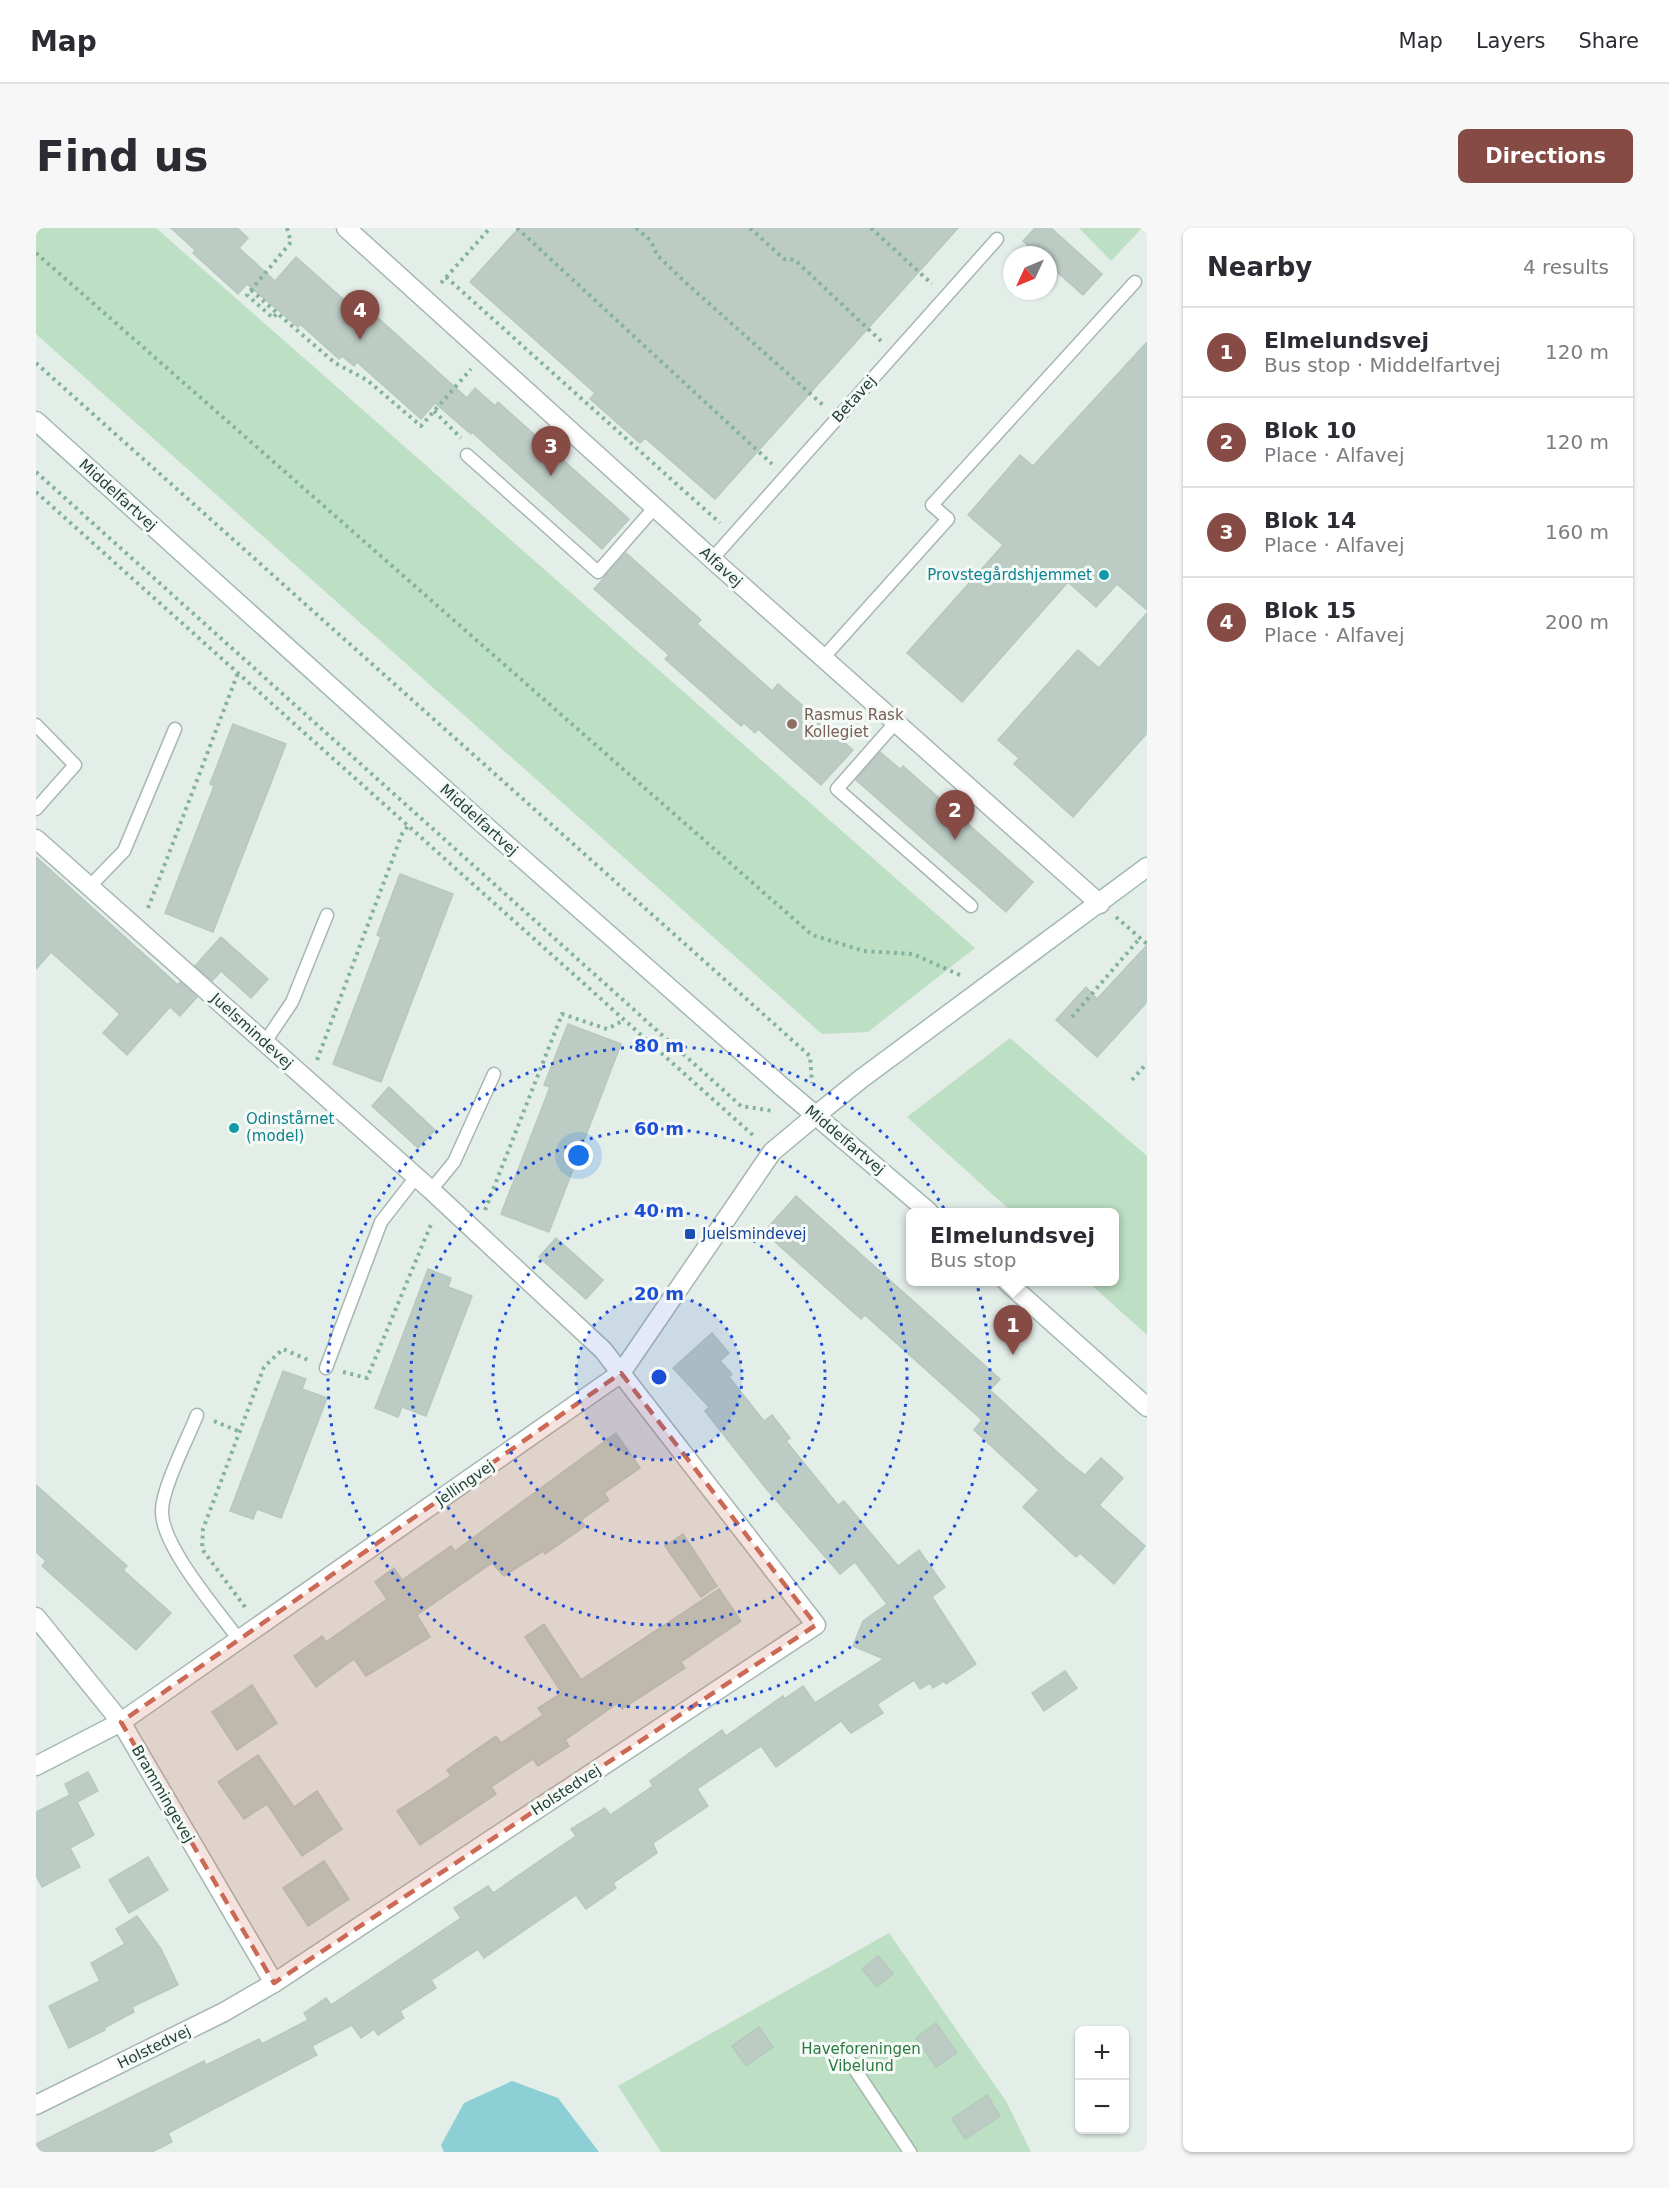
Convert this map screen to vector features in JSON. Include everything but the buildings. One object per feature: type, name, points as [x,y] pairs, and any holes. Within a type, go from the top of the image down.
[{"type":"street","name":"Alfavej","points":[[346,228],[712,559],[1100,904]]},
{"type":"street","name":"Middelfartvej","points":[[36,421],[474,815],[815,1116],[924,1208]]},
{"type":"street","name":"Juelsmindevej","points":[[36,839],[473,1228],[603,1350],[621,1374]]},
{"type":"street","name":"Jellingvej","points":[[36,1766],[122,1722],[621,1374],[772,1152],[815,1116],[1147,867]]},
{"type":"street","points":[[1013,1286],[1147,1407]]},
{"type":"street","name":"Holstedvej","points":[[36,2105],[224,2012],[274,1983],[816,1625],[621,1374]]},
{"type":"street","name":"Brammingevej","points":[[36,1617],[122,1722],[274,1983]]},
{"type":"lane","name":"Betavej","points":[[712,559],[997,239]]},
{"type":"lane","points":[[823,658],[948,519],[932,505],[1135,282]]},
{"type":"lane","points":[[467,455],[598,572],[655,507]]},
{"type":"lane","points":[[896,722],[837,789],[971,906]]},
{"type":"lane","points":[[36,725],[75,765],[36,809]]},
{"type":"lane","points":[[90,886],[124,851],[175,729]]},
{"type":"lane","points":[[265,1042],[292,1002],[327,915]]},
{"type":"lane","points":[[436,1195],[454,1162],[494,1074]]},
{"type":"lane","points":[[326,1368],[381,1222],[416,1177]]},
{"type":"lane","points":[[197,1415],[162,1511],[168,1535],[179,1557],[240,1641]]},
{"type":"lane","points":[[846,2056],[910,2152]]},
{"type":"path","points":[[286,228],[291,242],[247,295],[273,318],[277,314],[335,363],[367,380],[421,426],[485,353]]},
{"type":"path","points":[[426,300],[490,228]]},
{"type":"path","points":[[517,228],[786,476]]},
{"type":"path","points":[[636,228],[651,241],[657,255],[685,282],[837,418]]},
{"type":"path","points":[[750,228],[784,259],[795,260],[895,354]]},
{"type":"path","points":[[871,228],[946,297]]},
{"type":"path","points":[[473,237],[478,242]]},
{"type":"path","points":[[36,253],[812,936],[864,951],[913,954],[986,987]]},
{"type":"path","points":[[446,277],[733,536]]},
{"type":"path","points":[[36,363],[810,1056],[815,1116],[741,1106],[36,472]]},
{"type":"path","points":[[36,492],[772,1152]]},
{"type":"path","points":[[136,927],[147,910],[238,673]]},
{"type":"path","points":[[306,1079],[319,1055],[402,834],[408,826]]},
{"type":"path","points":[[1100,904],[1147,944]]},
{"type":"path","points":[[1071,1017],[1140,938]]},
{"type":"path","points":[[473,1228],[488,1205],[562,1014],[607,1029],[624,1020]]},
{"type":"path","points":[[1132,1080],[1147,1063]]},
{"type":"path","points":[[260,1627],[202,1549],[203,1529],[264,1366],[283,1349],[326,1368],[367,1378],[436,1195]]},
{"type":"highlighted area","points":[[621,1373],[816,1625],[274,1983],[121,1722]]},
{"type":"green space","points":[[36,228],[156,228],[975,948],[868,1032],[822,1034],[36,334]]},
{"type":"green space","points":[[1079,228],[1142,228],[1111,261]]},
{"type":"green space","points":[[1010,1038],[1147,1156],[1147,1335],[1092,1286],[1119,1286],[1119,1208],[1008,1208],[907,1117]]},
{"type":"green space","name":"Haveforeningen Vibelund","points":[[889,1933],[1006,2101],[1031,2152],[661,2152],[618,2086]]},
{"type":"water","points":[[512,2081],[558,2098],[599,2152],[444,2152],[441,2145],[464,2103]]},
{"type":"place","name":"Blok 15","points":[[360,340]]},
{"type":"place","name":"Blok 14","points":[[551,476]]},
{"type":"place","name":"Provstegårdshjemmet","points":[[1104,575]]},
{"type":"place","name":"Rasmus Rask Kollegiet","points":[[792,724]]},
{"type":"place","name":"Blok 10","points":[[955,840]]},
{"type":"place","name":"Odinstårnet (model)","points":[[234,1128]]},
{"type":"place","name":"Juelsmindevej","points":[[690,1234]]},
{"type":"place","name":"Elmelundsvej","points":[[1013,1355]]}]
